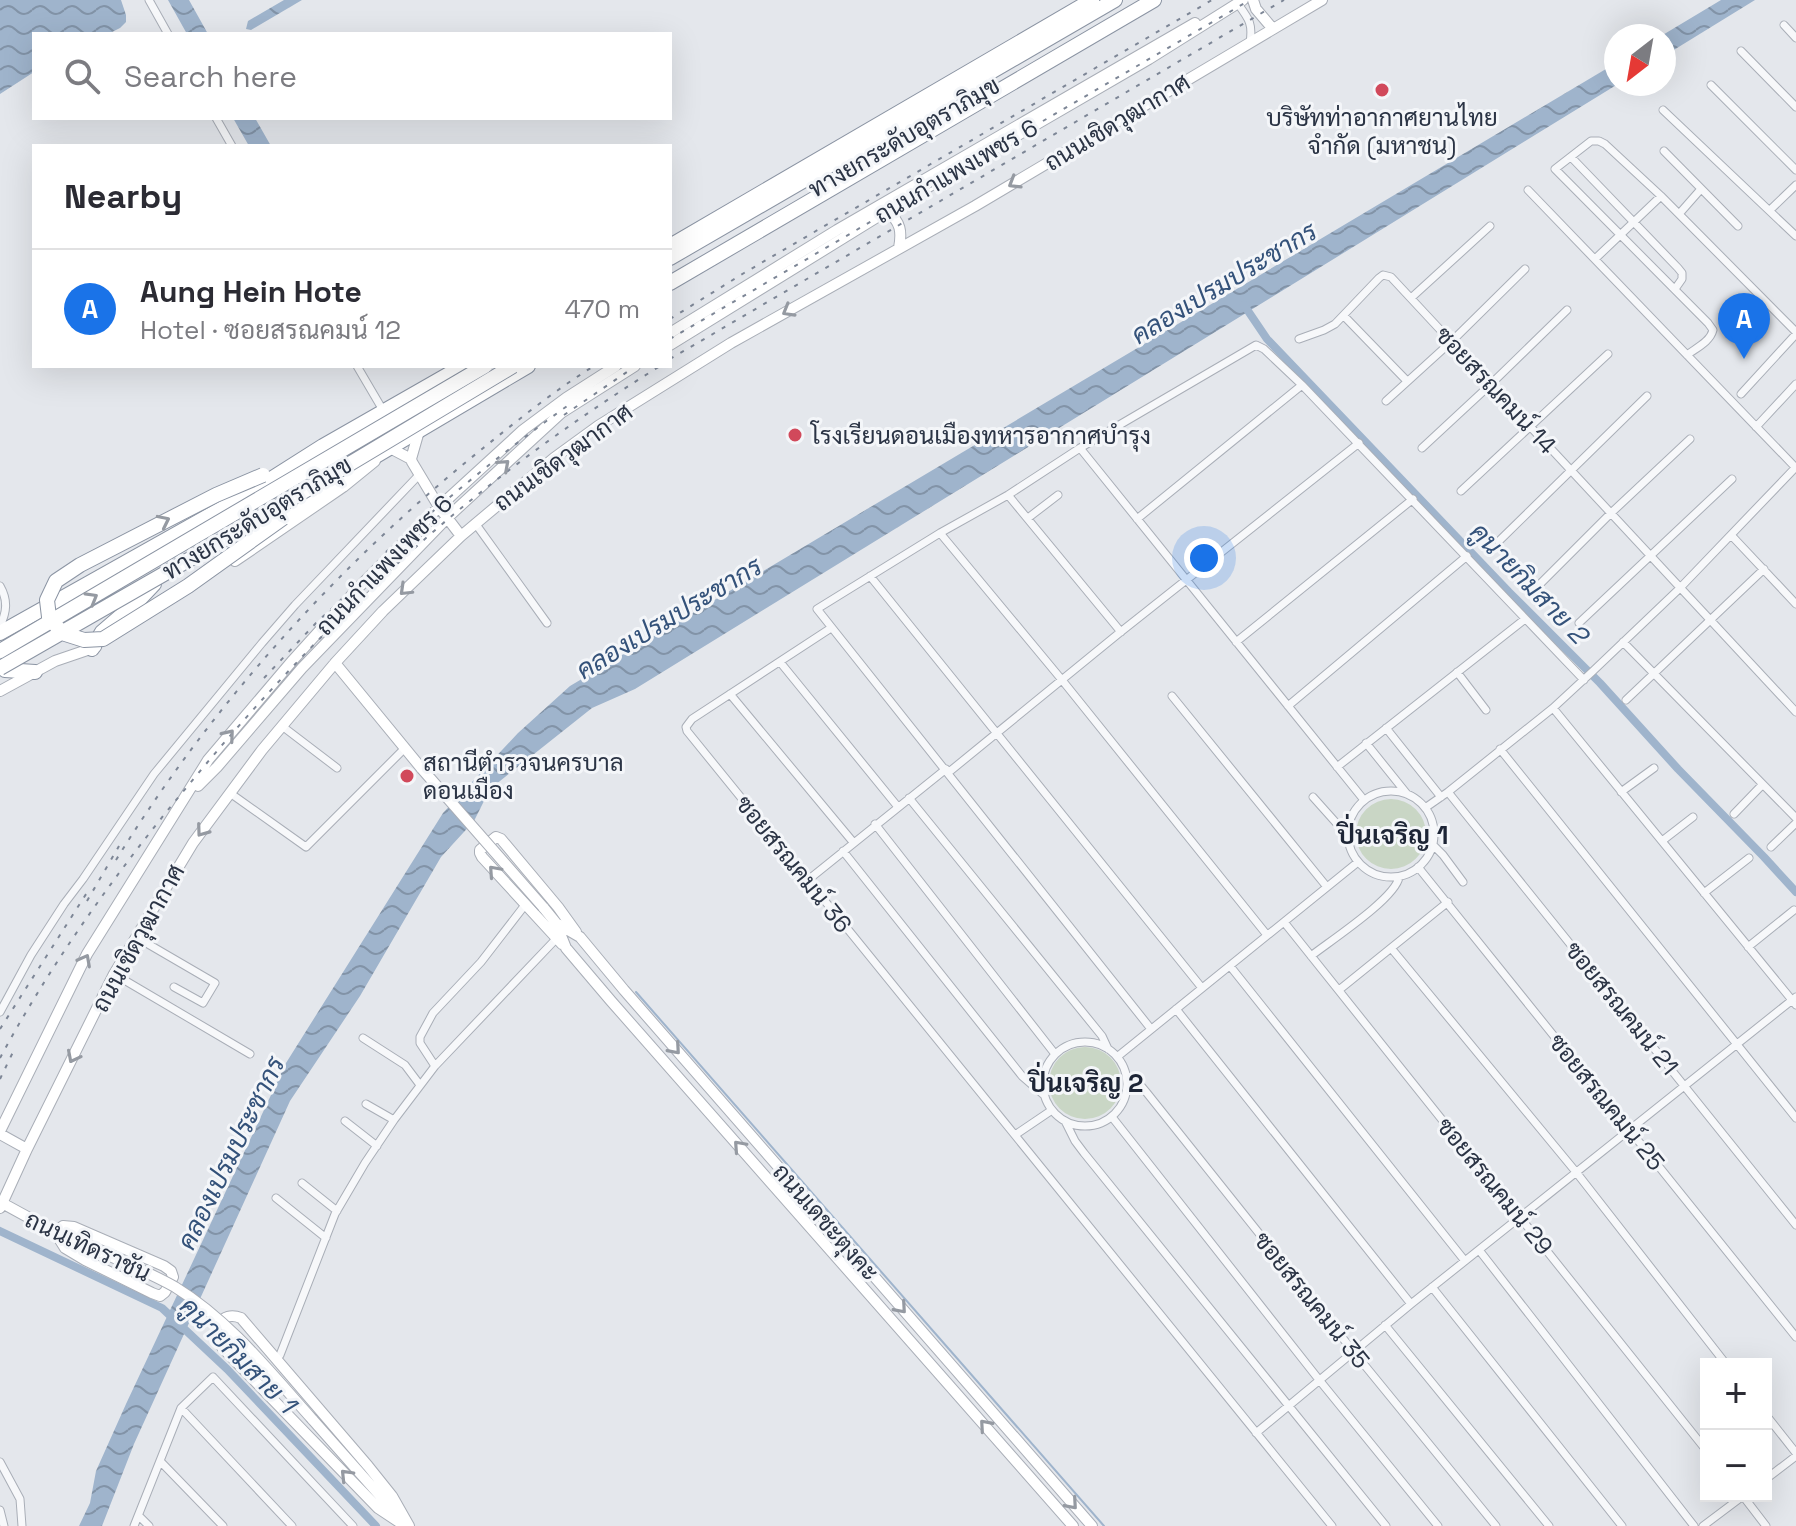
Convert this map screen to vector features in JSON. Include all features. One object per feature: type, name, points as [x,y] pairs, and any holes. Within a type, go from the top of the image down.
[{"type":"highway","points":[[672,245],[1092,0]]},
{"type":"highway","name":"ทางยกระดับอุตราภิมุข","points":[[672,257],[1115,0]]},
{"type":"highway","name":"ทางยกระดับอุตราภิมุข","points":[[672,273],[1139,0]]},
{"type":"highway","points":[[672,282],[1154,0]]},
{"type":"highway","points":[[0,633],[244,496],[323,446],[460,368]]},
{"type":"highway","name":"ทางยกระดับอุตราภิมุข","points":[[0,651],[482,368]]},
{"type":"highway","name":"ทางยกระดับอุตราภิมุข","points":[[2,670],[510,368]]},
{"type":"highway","points":[[323,446],[126,539],[80,565],[56,581],[47,600],[49,617],[62,633],[84,640],[103,639],[188,586],[358,467],[525,368]]},
{"type":"highway","points":[[2,670],[358,467]]},
{"type":"highway","points":[[92,649],[102,632],[154,584]]},
{"type":"highway","points":[[2,670],[35,672]]},
{"type":"main road","points":[[1253,0],[1256,9],[1273,29]]},
{"type":"main road","name":"ถนนเชิดวุฒากาศ","points":[[1,1206],[114,974],[193,843],[282,726],[335,663],[383,611],[475,523],[598,426],[731,343],[988,198],[1322,0]]},
{"type":"main road","name":"ถนนกำแพงเพชร 6","points":[[672,344],[887,211],[1149,59],[1239,1]]},
{"type":"main road","name":"ถนนกำแพงเพชร 6","points":[[672,332],[837,230],[1239,1]]},
{"type":"main road","points":[[887,211],[901,227],[899,248]]},
{"type":"main road","name":"ถนนกำแพงเพชร 6","points":[[0,1132],[87,954],[208,760],[359,587],[439,507],[523,430],[613,368]]},
{"type":"main road","name":"ถนนกำแพงเพชร 6","points":[[185,799],[217,767],[302,668],[447,518],[561,413],[632,368]]},
{"type":"main road","points":[[415,467],[419,431]]},
{"type":"main road","points":[[0,691],[55,661],[92,649],[128,632],[360,474],[386,450],[415,467],[447,518]]},
{"type":"main road","name":"ถนนกำแพงเพชร 6","points":[[447,518],[461,536]]},
{"type":"main road","name":"ถนนเดชะตุงคะ","points":[[335,663],[422,769],[543,907],[556,923],[566,948],[621,1013],[1073,1526]]},
{"type":"main road","points":[[566,948],[480,853],[496,837],[501,839],[580,937]]},
{"type":"main road","name":"ถนนเดชะตุงคะ","points":[[556,923],[580,937],[1092,1526]]},
{"type":"main road","points":[[0,1132],[27,1149]]},
{"type":"main road","name":"ถนนเทิดราชัน","points":[[1,1206],[173,1286],[208,1310],[248,1348],[407,1526]]},
{"type":"main road","points":[[63,1226],[74,1227],[164,1266],[173,1277],[160,1296],[152,1293],[65,1248],[55,1232],[63,1226]]},
{"type":"main road","points":[[228,1316],[241,1318],[298,1382],[392,1496],[407,1526],[378,1508],[222,1347],[216,1337],[216,1329],[228,1316]]},
{"type":"main road","points":[[910,1339],[920,1329]]},
{"type":"street","points":[[149,0],[167,32]]},
{"type":"street","points":[[1239,1],[1252,28],[1250,42]]},
{"type":"street","points":[[1784,25],[1796,38]]},
{"type":"street","points":[[1741,51],[1796,107]]},
{"type":"street","points":[[1711,85],[1796,170]]},
{"type":"street","points":[[1663,110],[1796,236]]},
{"type":"street","points":[[217,120],[231,144]]},
{"type":"street","points":[[1687,355],[1706,341],[1713,330],[1555,169],[1591,141],[1605,144],[1661,196],[1796,333],[1741,394]]},
{"type":"street","points":[[1664,151],[1738,226]]},
{"type":"street","points":[[1571,157],[1682,273],[1682,279],[1675,289]]},
{"type":"street","points":[[1770,210],[1796,185]]},
{"type":"street","points":[[1679,214],[1701,189]]},
{"type":"street","points":[[1425,808],[1553,708],[1588,676],[1679,589],[1796,468],[1528,190]]},
{"type":"street","points":[[1595,259],[1661,196]]},
{"type":"street","points":[[1411,298],[1490,226]]},
{"type":"street","points":[[1386,401],[1525,269]]},
{"type":"street","name":"ซอยสรณคมน์ 14","points":[[1299,339],[1324,330],[1344,316],[1383,275],[1391,277],[1796,712]]},
{"type":"street","points":[[1422,448],[1567,310]]},
{"type":"street","points":[[1344,316],[1407,381]]},
{"type":"street","points":[[1151,1029],[817,609],[1008,495],[1080,448],[1256,345],[1302,385],[1525,619],[1588,676]]},
{"type":"street","points":[[1461,491],[1608,354]]},
{"type":"street","points":[[358,368],[384,412]]},
{"type":"street","points":[[1756,427],[1796,384]]},
{"type":"street","points":[[1137,519],[1302,385]]},
{"type":"street","points":[[1499,541],[1647,396]]},
{"type":"street","points":[[1541,583],[1690,439]]},
{"type":"street","points":[[808,880],[1359,443]]},
{"type":"street","points":[[1080,448],[1364,800]]},
{"type":"street","points":[[0,1012],[51,925],[154,774],[278,624],[415,467]]},
{"type":"street","points":[[1579,623],[1732,479]]},
{"type":"street","points":[[1008,495],[1121,632]]},
{"type":"street","points":[[1028,518],[1058,495]]},
{"type":"street","points":[[1236,642],[1413,499]]},
{"type":"street","points":[[475,523],[547,623]]},
{"type":"street","points":[[940,533],[1267,935]]},
{"type":"street","points":[[1731,535],[1796,604]]},
{"type":"street","points":[[1288,706],[1467,556]]},
{"type":"street","points":[[1626,700],[1764,569]]},
{"type":"street","points":[[870,576],[1202,988]]},
{"type":"street","points":[[0,586],[6,599],[0,626]]},
{"type":"street","points":[[1337,767],[1525,619]]},
{"type":"street","name":"ซอยสรณคมน์ 36","points":[[831,628],[689,722],[687,731],[1332,1526]]},
{"type":"street","points":[[1623,642],[1796,821],[1771,847]]},
{"type":"street","points":[[780,662],[898,807]]},
{"type":"street","points":[[1457,672],[1486,710]]},
{"type":"street","points":[[730,694],[853,842]]},
{"type":"street","points":[[1172,696],[1327,887]]},
{"type":"street","points":[[1256,1433],[1353,1351],[1684,1085],[1795,1001],[1553,708]]},
{"type":"street","points":[[282,726],[337,768]]},
{"type":"street","name":"ซอยสรณคมน์ 21","points":[[1386,728],[1684,1085],[1796,1225]]},
{"type":"street","points":[[1366,743],[1407,794],[1425,808],[1434,832],[1433,845],[1418,867],[1399,877],[1376,875],[1358,862],[1350,849],[1347,835],[1349,822],[1364,800],[1377,793],[1392,791],[1407,794]]},
{"type":"street","points":[[230,793],[306,847],[405,748]]},
{"type":"street","points":[[1500,749],[1796,1118]]},
{"type":"street","points":[[1621,792],[1654,768]]},
{"type":"street","points":[[1734,814],[1762,785]]},
{"type":"street","points":[[1313,797],[1347,835]]},
{"type":"street","points":[[909,798],[1102,1036],[1108,1049]]},
{"type":"street","points":[[1662,841],[1693,817]]},
{"type":"street","points":[[875,824],[1055,1054]]},
{"type":"street","points":[[1433,845],[1463,882]]},
{"type":"street","points":[[843,851],[1022,1076],[1044,1095],[1052,1110],[1065,1121],[1077,1126],[1089,1126],[1112,1117],[1125,1099],[1127,1077],[1117,1057],[1108,1049],[1095,1043],[1080,1042],[1067,1046],[1048,1063],[1044,1073],[1044,1095]]},
{"type":"street","points":[[1704,893],[1749,858]]},
{"type":"street","points":[[1117,1057],[1358,862]]},
{"type":"street","name":"ซอยสรณคมน์ 25","points":[[1418,867],[1796,1337]]},
{"type":"street","points":[[1311,956],[1385,899],[1398,884],[1399,877]]},
{"type":"street","points":[[1339,990],[1448,902]]},
{"type":"street","points":[[435,1066],[420,1043],[426,1025],[525,905]]},
{"type":"street","points":[[1748,947],[1794,910]]},
{"type":"street","name":"ซอยสรณคมน์ 29","points":[[1284,922],[1700,1443]]},
{"type":"street","points":[[136,937],[215,983],[203,1003],[174,987]]},
{"type":"street","points":[[280,1355],[337,1211],[394,1120],[435,1066],[556,939]]},
{"type":"street","points":[[1391,948],[1576,1172],[1721,1358]]},
{"type":"street","points":[[1230,966],[1465,1261]]},
{"type":"street","points":[[114,974],[250,1054]]},
{"type":"street","points":[[1176,1009],[1411,1304]]},
{"type":"street","points":[[363,1038],[405,1065],[420,1085]]},
{"type":"street","name":"ซอยสรณคมน์ 35","points":[[1127,1077],[1137,1081],[1147,1093],[1496,1526]]},
{"type":"street","points":[[366,1104],[394,1120]]},
{"type":"street","points":[[1015,1135],[1052,1110]]},
{"type":"street","points":[[1112,1117],[1438,1526]]},
{"type":"street","points":[[345,1121],[377,1146]]},
{"type":"street","points":[[1065,1121],[1084,1153],[1386,1526]]},
{"type":"street","points":[[302,1183],[337,1211]]},
{"type":"street","points":[[276,1198],[326,1238]]},
{"type":"street","points":[[1479,1250],[1694,1526]]},
{"type":"street","points":[[1432,1287],[1622,1526]]},
{"type":"street","points":[[1385,1325],[1549,1526]]},
{"type":"street","points":[[134,1526],[181,1408],[213,1377],[353,1526]]},
{"type":"street","points":[[181,1408],[292,1526]]},
{"type":"street","points":[[1772,1423],[1796,1455],[1772,1474]]},
{"type":"street","points":[[160,1461],[223,1526]]},
{"type":"street","points":[[0,1462],[20,1499],[22,1526]]},
{"type":"street","points":[[1703,1526],[1735,1502]]},
{"type":"street","points":[[1748,1502],[1766,1526]]},
{"type":"street","points":[[139,1516],[149,1526]]},
{"type":"green space","points":[[1391,799],[1416,809],[1426,834],[1416,859],[1391,869],[1366,859],[1356,834],[1366,809]]},
{"type":"green space","points":[[1092,1047],[1111,1057],[1119,1069],[1119,1097],[1111,1109],[1099,1117],[1078,1119],[1059,1109],[1051,1097],[1049,1076],[1059,1057],[1071,1049]]},
{"type":"water","points":[[0,0],[121,0],[126,22],[112,32],[32,32],[32,73],[0,94]]},
{"type":"water","points":[[168,0],[189,0],[207,32],[186,32]]},
{"type":"water","points":[[284,0],[302,0],[251,30],[246,29],[248,21]]},
{"type":"water","points":[[1721,0],[1755,0],[1676,49],[1676,27]]},
{"type":"water","points":[[1604,70],[1604,93],[635,689],[592,708],[490,789],[474,821],[441,857],[360,996],[290,1101],[134,1444],[102,1526],[79,1526],[90,1503],[96,1471],[286,1063],[443,813],[518,733],[570,686]]},
{"type":"water","points":[[234,120],[256,120],[270,144],[248,144]]},
{"type":"waterway","name":"คูนายกิมสาย 2","points":[[1244,305],[1267,339],[1600,683],[1796,892]]},
{"type":"waterway","points":[[636,992],[1104,1526]]},
{"type":"waterway","name":"คูนายกิมสาย 1","points":[[0,1231],[162,1308],[227,1369],[376,1526]]},
{"type":"railway","points":[[672,318],[1212,0]]},
{"type":"railway","points":[[672,338],[1250,0]]},
{"type":"railway","points":[[672,358],[1284,0]]},
{"type":"railway","points":[[116,860],[194,746],[237,691],[329,588],[429,493],[523,416],[591,368]]},
{"type":"railway","points":[[0,1058],[66,948],[142,843],[287,673],[385,575],[454,514],[554,437],[657,368]]},
{"type":"railway","points":[[564,415],[627,372]]},
{"type":"railway","points":[[386,552],[430,513],[570,404]]},
{"type":"railway","points":[[264,678],[317,622],[399,547]]},
{"type":"railway","points":[[87,901],[119,846]]},
{"type":"railway","points":[[0,1029],[88,891]]},
{"type":"railway","points":[[0,1079],[14,1050]]},
{"type":"place","name":"บริษัทท่าอากาศยานไทย จำกัด (มหาชน)","points":[[1382,90]]},
{"type":"place","name":"Aung Hein Hote","points":[[1744,359]]},
{"type":"place","name":"โรงเรียนดอนเมืองทหารอากาศบำรุง","points":[[795,435]]},
{"type":"place","name":"สถานีตำรวจนครบาล ดอนเมือง","points":[[407,776]]},
{"type":"district","name":"ปิ่นเจริญ 1","points":[[1393,835]]},
{"type":"district","name":"ปิ่นเจริญ 2","points":[[1086,1083]]},
{"type":"water label","name":"คลองเปรมประชากร","points":[[1224,283]]},
{"type":"water label","name":"คลองเปรมประชากร","points":[[669,618]]},
{"type":"water label","name":"คลองเปรมประชากร","points":[[231,1153]]}]
